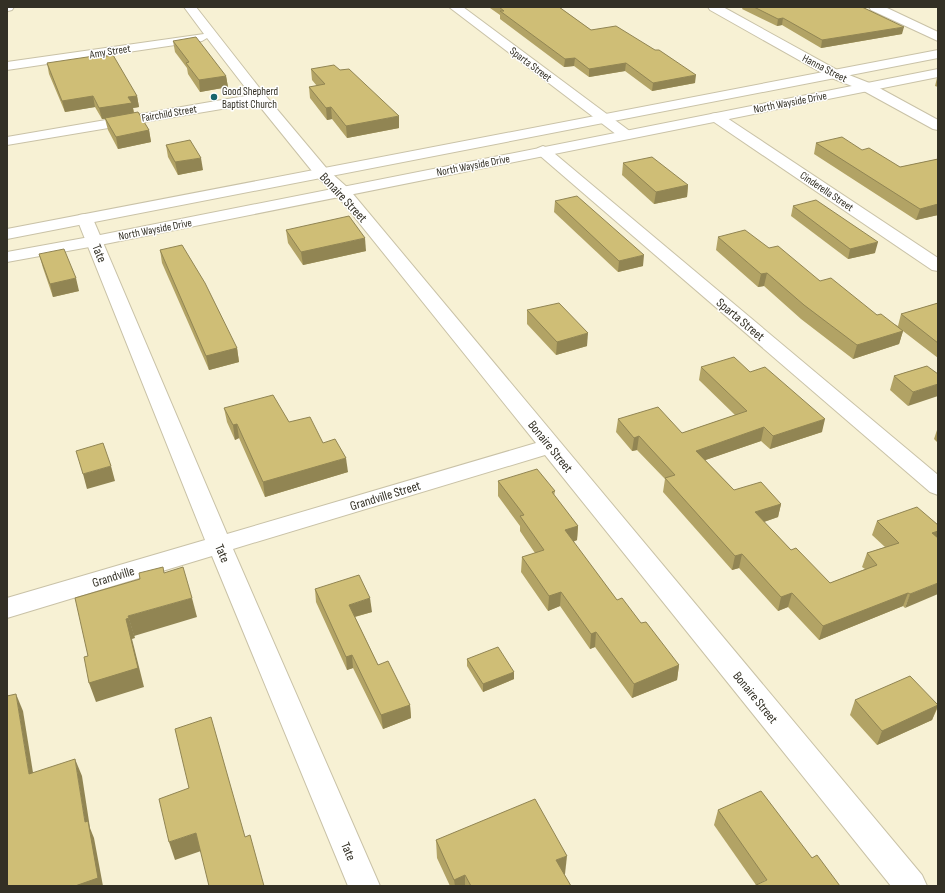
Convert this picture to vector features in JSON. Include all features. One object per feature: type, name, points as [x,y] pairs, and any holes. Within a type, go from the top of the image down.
[{"type":"street","name":"Bonaire Street","points":[[190,7],[260,98],[322,173],[342,191],[911,886]]},
{"type":"street","name":"Sparta Street","points":[[455,7],[626,135]]},
{"type":"street","name":"Hanna Street","points":[[714,7],[834,74],[867,87],[938,126]]},
{"type":"street","points":[[875,7],[938,37]]},
{"type":"street","name":"Amy Street","points":[[7,66],[213,35]]},
{"type":"street","name":"North Wayside Drive","points":[[7,234],[938,54]]},
{"type":"street","name":"North Wayside Drive","points":[[7,257],[95,241],[938,73]]},
{"type":"street","name":"Fairchild Street","points":[[7,141],[260,98]]},
{"type":"street","name":"Cinderella Street","points":[[716,117],[938,266]]},
{"type":"street","name":"Sparta Street","points":[[543,151],[938,487]]},
{"type":"street","name":"Tate","points":[[85,219],[219,544],[364,886]]},
{"type":"street","name":"Grandville Street","points":[[219,544],[551,446]]},
{"type":"street","name":"Grandville","points":[[7,608],[219,544]]},
{"type":"building","points":[[499,7],[559,7],[591,30],[616,26],[655,50],[659,50],[696,75],[653,83],[626,63],[589,69],[575,58],[565,59],[500,11],[504,11]]},
{"type":"building","points":[[754,7],[862,7],[904,27],[822,40],[783,18],[778,19]]},
{"type":"building","points":[[196,37],[226,76],[199,80],[186,63],[189,62],[173,41]]},
{"type":"building","points":[[113,55],[137,96],[128,97],[132,103],[99,108],[93,96],[62,101],[47,63],[94,56],[95,58]]},
{"type":"building","points":[[334,65],[340,70],[349,69],[399,116],[346,126],[331,107],[326,108],[309,87],[325,84],[311,69]]},
{"type":"building","points":[[138,112],[149,130],[116,137],[105,118]]},
{"type":"building","points":[[842,137],[862,150],[869,148],[900,167],[938,159],[938,204],[920,209],[816,143]]},
{"type":"building","points":[[190,140],[201,158],[175,162],[166,145]]},
{"type":"building","points":[[652,157],[688,185],[656,192],[623,163]]},
{"type":"building","points":[[577,196],[644,255],[619,261],[555,201]]},
{"type":"building","points":[[816,200],[878,242],[850,249],[793,206]]},
{"type":"building","points":[[349,216],[365,238],[301,252],[286,230]]},
{"type":"building","points":[[745,230],[769,248],[778,246],[820,281],[831,278],[877,315],[881,314],[903,331],[857,345],[804,305],[767,273],[761,274],[718,237]]},
{"type":"building","points":[[182,245],[205,283],[237,348],[206,356],[160,250]]},
{"type":"building","points":[[64,249],[76,278],[50,284],[39,254]]},
{"type":"building","points":[[559,303],[588,333],[557,342],[527,310]]},
{"type":"building","points":[[938,303],[938,343],[901,314]]},
{"type":"building","points":[[734,357],[750,372],[765,367],[825,419],[773,436],[764,427],[696,451],[734,490],[761,482],[781,504],[755,512],[791,550],[796,548],[830,583],[877,565],[867,553],[899,543],[877,521],[917,507],[938,525],[938,531],[932,533],[938,538],[938,583],[823,626],[792,593],[781,597],[742,554],[735,556],[665,478],[675,475],[639,436],[634,438],[618,419],[658,407],[682,433],[747,411],[701,367]]},
{"type":"building","points":[[927,366],[938,374],[938,384],[913,392],[894,376]]},
{"type":"building","points":[[273,395],[289,422],[310,417],[323,443],[335,439],[346,458],[263,482],[237,424],[233,425],[224,408]]},
{"type":"building","points":[[103,443],[111,466],[83,474],[76,451]]},
{"type":"building","points":[[537,469],[555,491],[552,492],[578,526],[565,530],[617,600],[622,598],[641,623],[646,622],[679,665],[634,684],[596,632],[591,634],[561,592],[549,596],[522,557],[544,550],[520,516],[524,515],[498,481]]},
{"type":"building","points":[[163,567],[164,573],[183,567],[192,598],[128,616],[129,618],[126,619],[138,668],[89,683],[84,657],[88,656],[75,598],[140,579],[139,573]]},
{"type":"building","points":[[359,575],[370,598],[349,605],[378,665],[388,661],[410,705],[381,715],[352,655],[346,657],[315,589]]},
{"type":"building","points":[[498,647],[514,672],[483,684],[467,659]]},
{"type":"building","points":[[910,676],[938,705],[882,731],[855,700]]},
{"type":"building","points":[[16,694],[29,774],[75,759],[85,822],[88,821],[98,878],[75,886],[7,886],[7,696]]},
{"type":"building","points":[[211,717],[245,837],[250,835],[264,886],[209,886],[196,833],[169,842],[159,799],[189,788],[175,729]]},
{"type":"building","points":[[761,791],[812,858],[817,855],[840,886],[754,886],[767,880],[718,810]]},
{"type":"building","points":[[535,799],[567,856],[556,860],[571,886],[471,886],[465,875],[454,880],[436,840]]},
{"type":"place","name":"Good Shepherd Baptist Church","points":[[214,97]]}]
